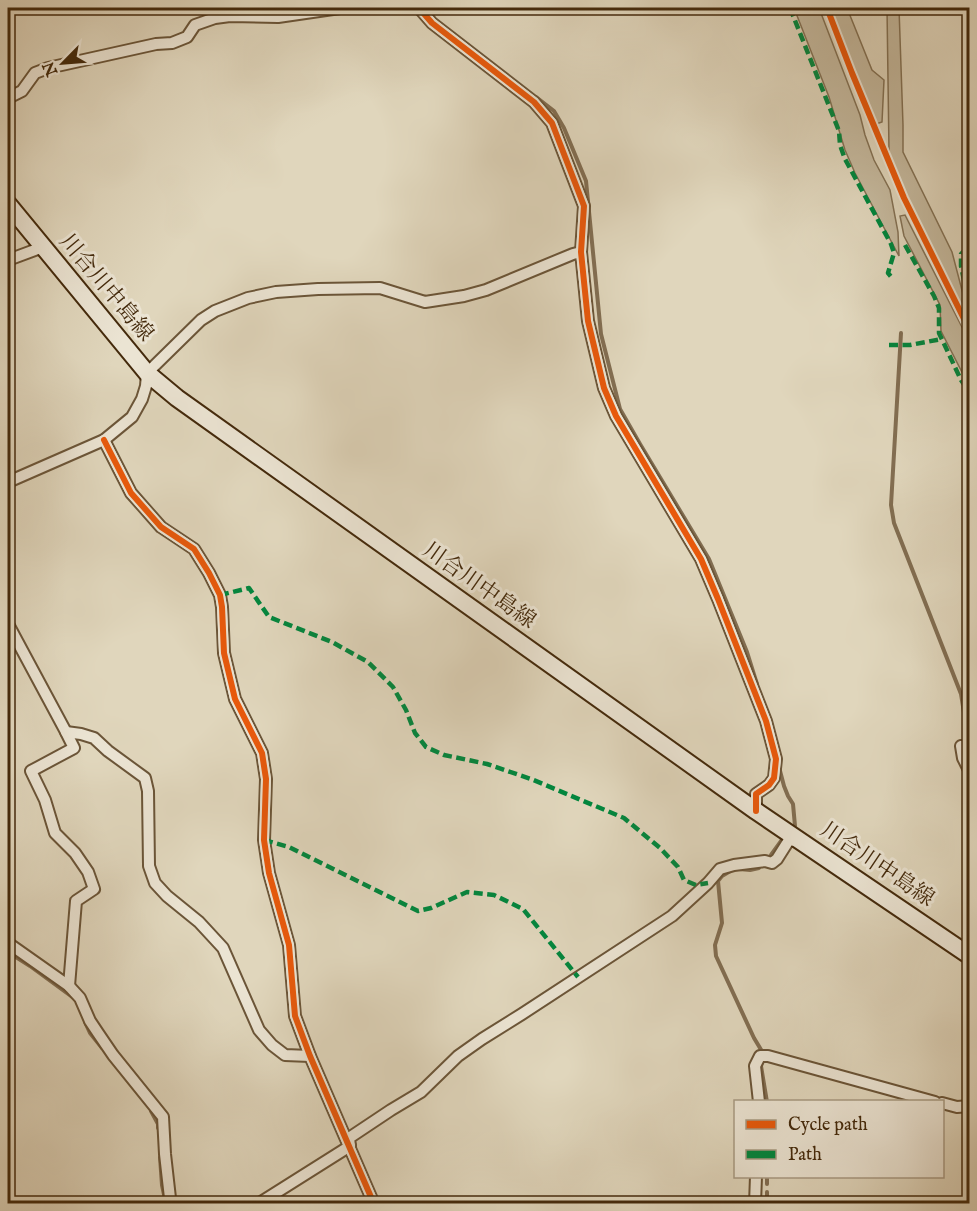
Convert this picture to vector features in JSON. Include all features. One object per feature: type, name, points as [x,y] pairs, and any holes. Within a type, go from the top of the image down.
[{"type":"main road","name":"川合川中島線","points":[[8,204],[147,373],[186,405],[756,811],[969,956]]},
{"type":"street","points":[[8,98],[22,91],[35,73],[48,68],[156,44],[172,43],[187,37],[195,26],[214,18],[278,17],[340,8]]},
{"type":"street","points":[[419,8],[432,23],[534,102],[552,123],[584,206],[581,252],[588,321],[604,388],[616,416],[701,559],[766,721],[776,759],[774,778],[769,785],[756,794],[756,811]]},
{"type":"street","points":[[8,260],[43,248]]},
{"type":"street","points":[[8,482],[104,440],[132,417],[142,399],[147,373],[201,320],[215,311],[248,298],[276,292],[318,289],[380,288],[425,302],[464,296],[486,290],[581,252]]},
{"type":"street","points":[[104,440],[131,493],[161,527],[194,549],[220,595],[224,653],[235,699],[262,753],[266,779],[264,840],[269,873],[289,945],[295,1016],[374,1203]]},
{"type":"street","points":[[8,624],[10,638],[74,748],[31,771],[45,800],[55,833],[75,853],[88,872],[94,889],[76,901],[69,987]]},
{"type":"street","points":[[66,732],[93,738],[145,778],[148,791],[149,866],[155,883],[199,922],[223,948],[259,1030],[272,1045],[285,1055],[310,1056]]},
{"type":"street","points":[[961,746],[969,772]]},
{"type":"street","points":[[350,1146],[349,1138],[421,1092],[458,1056],[672,916],[720,869],[765,861],[772,863],[789,840],[800,841]]},
{"type":"street","points":[[8,943],[69,987],[80,998],[90,1021],[113,1055],[163,1117],[165,1154],[172,1203]]},
{"type":"street","points":[[759,1100],[755,1066],[760,1056],[931,1100]]},
{"type":"street","points":[[944,1104],[957,1107],[969,1106]]},
{"type":"street","points":[[258,1203],[350,1146]]},
{"type":"street","points":[[755,1203],[756,1178]]},
{"type":"shaded area","points":[[794,8],[819,8],[860,115],[874,160],[890,190],[898,232],[899,256],[845,150],[829,97]]},
{"type":"shaded area","points":[[830,8],[847,8],[872,70],[884,80],[882,122],[876,124]]},
{"type":"shaded area","points":[[887,8],[899,8],[903,152],[952,252],[963,294],[962,306],[925,236],[892,165],[889,151]]},
{"type":"shaded area","points":[[905,215],[969,341],[969,386],[941,331],[940,305],[904,236],[900,216]]},
{"type":"waterway","points":[[536,97],[554,111],[564,128],[586,181],[601,334],[620,409],[709,559],[747,652],[757,684]]},
{"type":"waterway","points":[[901,333],[891,505],[894,523],[961,694],[970,760]]},
{"type":"waterway","points":[[779,767],[784,786],[793,804],[795,826]]},
{"type":"waterway","points":[[771,855],[784,837]]},
{"type":"waterway","points":[[739,869],[759,868]]},
{"type":"waterway","points":[[732,870],[718,881],[722,923],[715,945],[716,956],[763,1053]]},
{"type":"waterway","points":[[8,952],[75,999]]},
{"type":"waterway","points":[[85,1022],[90,1033],[102,1048]]},
{"type":"waterway","points":[[762,1061],[767,1100]]},
{"type":"waterway","points":[[151,1111],[158,1128]]},
{"type":"waterway","points":[[160,1157],[166,1204]]},
{"type":"waterway","points":[[767,1178],[767,1184]]},
{"type":"waterway","points":[[767,1192],[767,1204]]},
{"type":"marked path","points":[[790,8],[839,131],[840,145],[845,159],[891,244],[894,253],[888,273],[893,279]]},
{"type":"marked path","points":[[905,245],[934,296],[939,308],[939,333],[961,380],[970,393]]},
{"type":"marked path","points":[[964,320],[969,304],[961,266],[961,254],[970,245]]},
{"type":"marked path","points":[[889,345],[910,345],[942,339]]},
{"type":"marked path","points":[[220,595],[249,588],[269,617],[332,642],[368,662],[393,687],[406,710],[415,733],[426,747],[444,755],[487,764],[531,779],[624,818],[660,848],[678,867],[684,880],[696,885],[708,883]]},
{"type":"marked path","points":[[264,840],[289,847],[418,911],[431,908],[467,892],[494,895],[523,909],[578,977]]},
{"type":"cycle path","points":[[419,8],[432,23],[534,102],[552,123],[584,206],[581,252],[588,321],[604,388],[616,416],[701,559],[766,721],[776,759],[774,778],[769,785],[756,794],[756,811]]},
{"type":"cycle path","points":[[827,8],[904,198],[970,331]]},
{"type":"cycle path","points":[[104,440],[131,493],[161,527],[194,549],[220,595],[224,653],[235,699],[262,753],[266,779],[264,840],[269,873],[289,945],[295,1016],[374,1204]]}]
